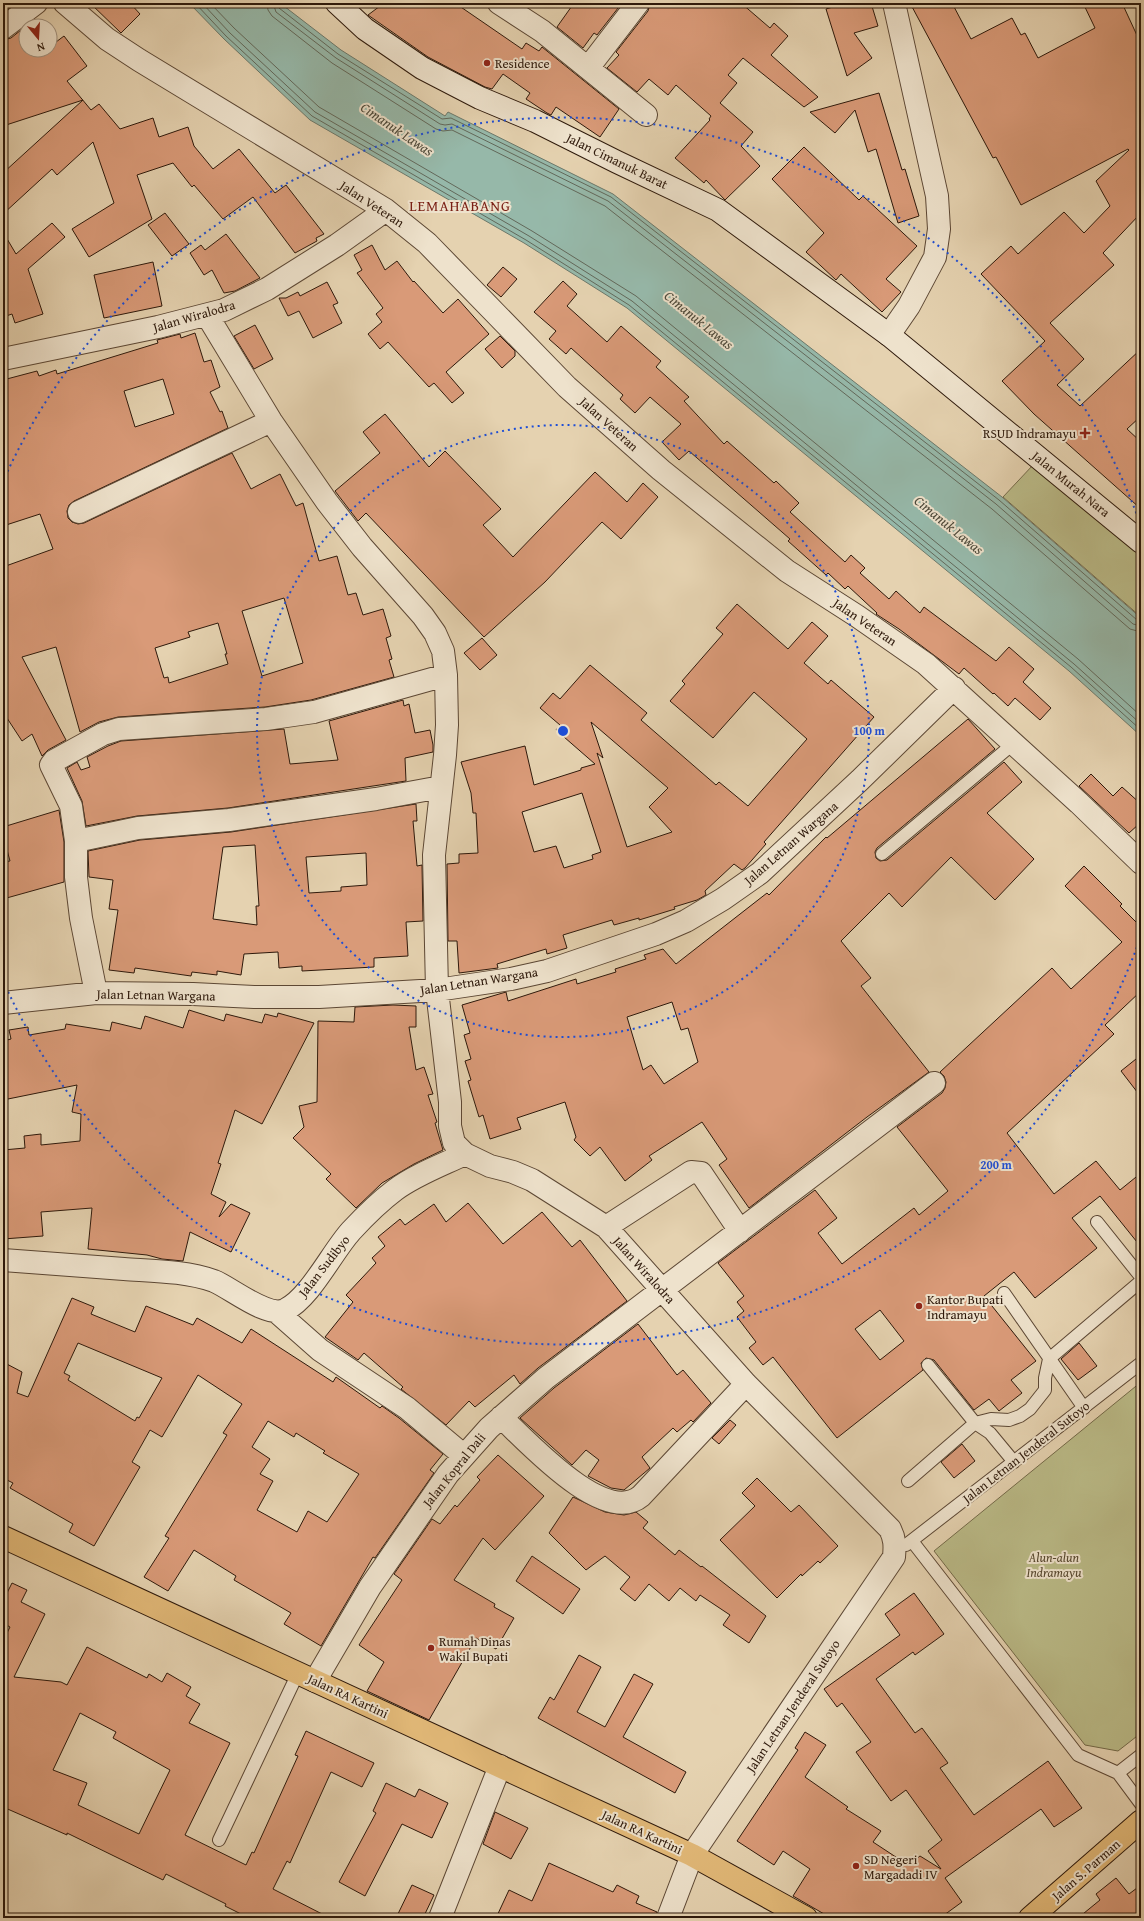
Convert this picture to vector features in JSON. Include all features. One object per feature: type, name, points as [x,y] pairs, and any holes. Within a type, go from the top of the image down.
[{"type":"main road","name":"Jalan RA Kartini","points":[[3,1537],[692,1855]]},
{"type":"main road","name":"Jalan S. Parman","points":[[1030,1918],[1141,1821]]},
{"type":"main road","points":[[692,1855],[806,1918]]},
{"type":"street","points":[[3,28],[36,3]]},
{"type":"street","name":"Jalan Veteran","points":[[65,3],[107,39],[138,60],[386,210],[427,243],[567,387],[661,470],[788,570],[926,664],[1079,803],[1141,863]]},
{"type":"street","name":"Jalan Cimanuk Barat","points":[[337,3],[365,29],[422,68],[480,98],[535,121],[718,210],[889,335]]},
{"type":"street","points":[[499,3],[542,31],[646,115]]},
{"type":"street","points":[[588,68],[638,3]]},
{"type":"street","points":[[889,335],[909,306],[935,257],[939,229],[937,196],[894,3]]},
{"type":"street","name":"Jalan Wiralodra","points":[[3,359],[207,315],[224,310],[267,288],[337,245],[386,210]]},
{"type":"street","name":"Jalan Wiralodra","points":[[207,315],[271,421],[327,502],[362,547],[423,616],[435,633],[443,651],[446,675],[446,755],[434,856],[437,990],[450,1102],[450,1126],[454,1143],[465,1154],[490,1166],[513,1172],[532,1180],[606,1227],[746,1384],[890,1529],[895,1545],[894,1557]]},
{"type":"street","name":"Jalan Murah Nara","points":[[889,335],[1141,542]]},
{"type":"street","points":[[79,512],[271,421]]},
{"type":"street","points":[[96,993],[81,918],[76,877],[76,841],[71,806],[51,765],[54,761],[103,734],[118,729],[259,719],[314,712],[446,675]]},
{"type":"street","name":"Jalan Letnan Wargana","points":[[3,1003],[96,993],[319,997],[437,990],[511,979],[547,971],[656,934],[686,921],[723,899],[760,873],[860,780],[954,688]]},
{"type":"street","points":[[76,841],[138,828],[229,820],[376,799],[441,787]]},
{"type":"street","name":"Jalan Kopral Dali","points":[[306,1677],[370,1587],[421,1511],[463,1455],[501,1417],[546,1378],[934,1083]]},
{"type":"street","name":"Jalan Sudibyo","points":[[277,1312],[285,1310],[294,1304],[308,1289],[350,1232],[383,1199],[396,1189],[414,1179],[465,1154]]},
{"type":"street","points":[[606,1227],[691,1172],[701,1173],[740,1231]]},
{"type":"street","points":[[3,1260],[180,1274],[214,1282],[248,1300],[277,1312],[320,1350],[407,1408],[463,1455]]},
{"type":"street","points":[[501,1417],[568,1479],[598,1497],[619,1503],[629,1502],[636,1500],[641,1496],[746,1384]]},
{"type":"street","name":"Jalan Letnan Jenderal Sutoyo","points":[[668,1918],[692,1855],[894,1557]]},
{"type":"street","points":[[440,1918],[500,1766]]},
{"type":"lane","points":[[882,854],[1013,744]]},
{"type":"lane","points":[[1097,1222],[1141,1277]]},
{"type":"lane","points":[[908,1481],[975,1423],[991,1419],[1009,1420],[1020,1416],[1030,1409],[1045,1390],[1045,1378],[1050,1359],[1141,1281]]},
{"type":"lane","points":[[1004,1293],[1084,1408]]},
{"type":"lane","name":"Jalan Letnan Jenderal Sutoyo","points":[[894,1557],[912,1541],[1141,1364]]},
{"type":"lane","points":[[928,1365],[975,1423],[990,1433],[1014,1462]]},
{"type":"lane","points":[[912,1541],[1078,1756],[1118,1773],[1141,1804]]},
{"type":"lane","points":[[219,1840],[306,1677]]},
{"type":"lane","points":[[1118,1773],[1141,1755]]},
{"type":"green space","points":[[1033,465],[1141,556],[1141,617],[1003,497]]},
{"type":"green space","name":"Alun-alun Indramayu","points":[[1141,1382],[1141,1733],[1118,1751],[1085,1745],[934,1551]]},
{"type":"water","name":"Cimanuk Lawas","points":[[189,3],[280,3],[341,50],[445,116],[448,112],[613,194],[1002,497],[1141,618],[1141,736],[1069,671],[627,308],[524,243],[310,120],[224,39]]},
{"type":"building","points":[[3,3],[15,3],[3,12]]},
{"type":"building","points":[[90,3],[130,3],[140,14],[121,33]]},
{"type":"building","points":[[384,3],[455,3],[522,49],[526,43],[539,51],[542,47],[619,109],[600,137],[556,107],[551,115],[547,113],[526,99],[530,93],[503,74],[492,89],[485,87],[428,57],[368,15]]},
{"type":"building","points":[[574,3],[622,3],[597,35],[594,33],[583,48],[557,27]]},
{"type":"building","points":[[650,3],[741,3],[770,28],[774,23],[788,36],[771,55],[818,97],[804,107],[743,58],[728,75],[737,83],[720,103],[753,132],[741,146],[760,166],[725,200],[706,180],[704,183],[675,158],[710,120],[709,119],[711,116],[676,85],[668,95],[649,79],[637,92],[607,68],[619,55],[616,52],[648,11]]},
{"type":"building","points":[[846,3],[871,3],[878,26],[854,33],[872,58],[847,76],[826,9]]},
{"type":"building","points":[[910,3],[952,3],[971,39],[1012,18],[1021,35],[1025,33],[1038,58],[1095,28],[1083,3],[1122,3],[1141,44],[1141,213],[1103,253],[1114,265],[1050,323],[1084,359],[1057,385],[1080,406],[1141,349],[1141,416],[1127,429],[1141,442],[1141,509],[1034,414],[1002,381],[1045,341],[981,274],[1011,246],[1018,254],[1064,212],[1084,233],[1110,206],[1096,181],[1129,150],[1128,149],[1021,205],[996,157],[993,158]]},
{"type":"building","points":[[18,32],[18,58],[58,58],[58,40],[64,36],[87,66],[67,81],[83,100],[3,126],[3,40],[11,38]]},
{"type":"building","points":[[879,93],[902,170],[905,169],[919,216],[898,223],[876,149],[868,152],[855,110],[835,133],[810,112]]},
{"type":"building","points":[[83,100],[91,110],[99,104],[120,129],[153,118],[159,137],[188,127],[194,146],[213,169],[239,149],[275,193],[286,185],[324,234],[316,238],[317,241],[295,253],[253,197],[223,219],[194,185],[192,187],[173,163],[137,175],[152,219],[89,257],[72,229],[114,203],[93,142],[57,175],[52,169],[3,214],[3,173]]},
{"type":"building","points":[[804,147],[859,200],[863,196],[917,246],[886,279],[901,292],[882,312],[841,274],[836,280],[806,252],[824,233],[772,179]]},
{"type":"building","points":[[165,213],[189,244],[172,256],[148,225]]},
{"type":"building","points":[[52,223],[65,237],[28,269],[43,314],[15,323],[12,314],[3,317],[3,232],[16,254]]},
{"type":"building","points":[[226,234],[260,278],[235,291],[224,293],[212,270],[204,275],[190,253],[201,245],[205,250]]},
{"type":"building","points":[[372,245],[385,270],[397,261],[413,282],[414,281],[443,313],[458,299],[489,334],[446,372],[464,393],[452,403],[434,383],[429,387],[388,342],[380,349],[368,334],[382,322],[376,314],[383,308],[357,273],[362,270],[354,255]]},
{"type":"building","points":[[153,262],[162,306],[104,318],[94,275]]},
{"type":"building","points":[[503,267],[517,279],[501,297],[487,285]]},
{"type":"building","points":[[563,281],[577,294],[567,306],[607,342],[621,326],[661,361],[656,367],[689,397],[684,401],[724,444],[727,441],[774,483],[776,481],[799,503],[790,512],[845,562],[851,555],[865,568],[860,573],[889,599],[896,591],[920,613],[924,607],[996,661],[1009,647],[1034,669],[1023,682],[1051,708],[1040,720],[1015,698],[1008,706],[964,668],[959,674],[899,629],[876,614],[877,613],[848,586],[845,589],[828,573],[826,575],[788,541],[790,539],[689,451],[679,460],[662,442],[681,424],[650,397],[635,413],[620,399],[623,395],[571,348],[566,354],[549,339],[556,331],[534,312]]},
{"type":"building","points":[[327,282],[338,303],[333,305],[342,323],[313,338],[299,311],[288,316],[279,298],[286,298],[298,292],[300,296]]},
{"type":"building","points":[[255,325],[273,359],[254,369],[234,336]]},
{"type":"building","points":[[195,333],[204,362],[211,360],[220,387],[210,392],[220,412],[222,411],[228,428],[74,501],[69,505],[67,511],[68,518],[72,522],[78,524],[84,523],[232,453],[251,489],[280,474],[296,506],[303,503],[319,561],[337,556],[348,595],[356,593],[363,615],[383,609],[391,636],[386,638],[392,659],[389,660],[394,677],[311,700],[265,707],[118,717],[99,722],[80,732],[56,647],[22,657],[66,740],[48,750],[42,756],[32,734],[22,741],[3,712],[3,567],[53,549],[40,514],[3,526],[3,380],[37,371],[39,376],[56,370],[57,374],[158,343],[157,340],[180,334],[181,338]],"holes":[[[163,379],[174,414],[135,427],[124,391]],[[284,598],[303,663],[262,676],[242,611]],[[218,623],[227,654],[225,654],[228,664],[169,683],[168,677],[164,678],[155,648],[190,637],[188,632]]]},
{"type":"building","points":[[500,336],[515,351],[515,356],[502,368],[485,349]]},
{"type":"building","points":[[385,414],[429,467],[445,451],[501,509],[483,525],[513,557],[595,472],[627,502],[643,483],[658,497],[621,539],[602,522],[545,582],[484,637],[366,513],[358,521],[335,491],[380,453],[363,432]]},
{"type":"building","points":[[737,604],[788,649],[812,622],[828,636],[804,663],[828,684],[831,680],[874,717],[764,842],[766,844],[745,868],[742,870],[734,864],[705,891],[706,895],[697,900],[674,907],[675,909],[639,920],[639,918],[614,925],[612,920],[563,935],[567,948],[547,954],[546,949],[497,964],[498,968],[459,973],[457,941],[448,941],[447,864],[459,863],[459,854],[478,853],[476,813],[473,813],[471,793],[461,762],[525,746],[534,785],[595,764],[556,730],[560,725],[540,708],[553,693],[560,699],[590,665],[647,713],[641,720],[716,785],[719,782],[748,806],[807,739],[754,692],[713,738],[670,701],[685,684],[682,681],[723,634],[716,628]],"holes":[[[591,722],[668,788],[649,807],[672,832],[627,847],[597,753],[603,758]],[[582,793],[601,852],[592,855],[593,859],[564,868],[556,846],[534,852],[522,812]]]},
{"type":"building","points":[[482,638],[497,655],[480,670],[464,653]]},
{"type":"building","points":[[403,700],[404,706],[409,704],[415,733],[430,730],[433,745],[433,752],[405,758],[406,781],[228,808],[137,816],[86,826],[82,801],[67,768],[77,762],[81,770],[90,767],[87,757],[121,741],[284,729],[290,764],[338,760],[329,721]]},
{"type":"building","points":[[968,719],[995,749],[877,848],[875,852],[876,858],[880,861],[887,860],[1004,762],[1022,782],[987,813],[1034,859],[995,900],[951,857],[902,907],[889,893],[841,941],[871,978],[861,986],[929,1072],[867,1117],[749,1208],[719,1165],[727,1159],[702,1122],[649,1156],[652,1160],[625,1181],[600,1147],[590,1156],[574,1140],[576,1137],[565,1102],[517,1118],[521,1129],[490,1139],[483,1115],[479,1117],[468,1081],[471,1080],[465,1061],[471,1059],[464,1035],[470,1033],[462,1005],[506,992],[508,1001],[576,979],[577,984],[616,972],[615,969],[646,959],[644,955],[663,949],[676,964],[767,893],[769,895],[826,837],[827,838]],"holes":[[[672,1002],[681,1030],[688,1028],[698,1062],[664,1084],[651,1065],[643,1070],[627,1017]]]},
{"type":"building","points":[[1091,774],[1113,796],[1122,787],[1141,804],[1141,826],[1139,824],[1129,833],[1079,786]]},
{"type":"building","points":[[416,804],[417,821],[413,821],[417,866],[422,865],[423,921],[406,922],[408,956],[374,958],[374,967],[302,971],[302,966],[279,968],[278,952],[244,954],[241,975],[217,971],[217,975],[192,972],[191,976],[135,968],[134,973],[109,970],[118,910],[109,909],[113,880],[89,877],[88,851],[140,840],[231,832]],"holes":[[[255,845],[259,906],[256,906],[257,925],[213,919],[223,847]],[[366,853],[367,885],[341,887],[341,891],[309,893],[306,857]]]},
{"type":"building","points":[[59,810],[64,842],[64,882],[3,899],[3,862],[10,861],[3,835],[3,827]]},
{"type":"building","points":[[1084,866],[1122,904],[1120,906],[1141,927],[1141,991],[1105,1025],[1114,1034],[1007,1133],[1054,1194],[1096,1161],[1120,1190],[1141,1173],[1141,1247],[1100,1196],[1072,1218],[1097,1248],[1035,1298],[1014,1272],[984,1296],[1036,1361],[1011,1380],[1022,1393],[999,1411],[989,1399],[974,1410],[934,1360],[926,1358],[921,1363],[923,1370],[837,1438],[773,1357],[763,1365],[749,1348],[756,1342],[737,1317],[744,1311],[737,1302],[744,1296],[718,1263],[815,1190],[837,1218],[818,1233],[842,1264],[914,1208],[919,1215],[948,1191],[897,1127],[942,1093],[946,1082],[944,1076],[940,1072],[1052,968],[1071,989],[1122,942],[1065,886]],"holes":[[[880,1310],[904,1341],[880,1360],[855,1329]]]},
{"type":"building","points":[[393,1005],[416,1006],[416,1027],[409,1027],[416,1070],[424,1067],[433,1094],[428,1095],[437,1122],[435,1123],[443,1150],[414,1164],[382,1183],[356,1208],[326,1179],[331,1174],[293,1138],[304,1127],[299,1106],[317,1102],[318,1021],[354,1022],[355,1007]]},
{"type":"building","points":[[189,1010],[224,1021],[226,1014],[262,1023],[265,1014],[277,1017],[278,1013],[314,1023],[262,1124],[235,1110],[218,1163],[221,1164],[211,1194],[226,1202],[219,1217],[231,1204],[250,1213],[231,1252],[190,1232],[183,1261],[162,1259],[147,1255],[88,1249],[92,1208],[41,1212],[43,1236],[3,1239],[3,1150],[25,1148],[24,1136],[41,1134],[41,1145],[80,1141],[81,1114],[72,1112],[77,1085],[3,1100],[3,1041],[11,1039],[9,1030],[28,1027],[29,1035],[65,1029],[66,1024],[110,1031],[112,1022],[141,1029],[145,1016],[183,1028]]},
{"type":"building","points":[[1141,1055],[1141,1097],[1121,1071]]},
{"type":"building","points":[[468,1203],[503,1244],[542,1212],[572,1247],[580,1240],[627,1301],[538,1368],[520,1384],[514,1375],[475,1407],[469,1401],[446,1425],[401,1389],[403,1387],[364,1353],[358,1360],[325,1337],[353,1302],[346,1295],[376,1263],[372,1258],[385,1246],[378,1237],[400,1219],[405,1225],[434,1204],[446,1222]]},
{"type":"building","points":[[72,1298],[94,1307],[91,1314],[135,1332],[146,1306],[193,1325],[197,1318],[242,1343],[251,1329],[333,1382],[336,1377],[380,1408],[382,1406],[443,1454],[430,1470],[434,1473],[375,1558],[373,1557],[321,1646],[284,1624],[291,1613],[234,1580],[236,1576],[194,1550],[168,1591],[144,1577],[169,1538],[165,1536],[227,1435],[223,1433],[242,1404],[198,1375],[162,1437],[150,1430],[132,1462],[140,1467],[94,1546],[69,1532],[73,1524],[10,1488],[13,1483],[3,1478],[3,1362],[22,1372],[17,1393],[28,1397]],"holes":[[[78,1343],[162,1378],[139,1418],[137,1417],[135,1421],[68,1380],[70,1376],[64,1373]],[[268,1421],[294,1437],[296,1433],[325,1451],[323,1453],[359,1474],[327,1522],[308,1511],[297,1532],[257,1510],[273,1481],[260,1474],[270,1459],[252,1447]]]},
{"type":"building","points":[[638,1324],[677,1375],[683,1370],[711,1403],[693,1422],[691,1420],[677,1432],[673,1428],[642,1457],[650,1468],[624,1490],[611,1488],[588,1476],[599,1460],[586,1450],[572,1465],[520,1418],[554,1388]]},
{"type":"building","points":[[1079,1343],[1097,1366],[1078,1380],[1061,1359]]},
{"type":"building","points":[[730,1420],[736,1425],[719,1444],[712,1438]]},
{"type":"building","points":[[962,1444],[975,1461],[954,1478],[941,1462]]},
{"type":"building","points":[[498,1455],[544,1496],[495,1550],[483,1538],[454,1580],[495,1604],[494,1607],[514,1618],[496,1649],[476,1638],[429,1720],[367,1691],[384,1662],[359,1645],[402,1580],[394,1574],[432,1519],[440,1524],[455,1505],[457,1507],[480,1480],[477,1477]]},
{"type":"building","points":[[757,1478],[791,1512],[799,1505],[838,1546],[820,1563],[818,1561],[802,1576],[801,1574],[777,1598],[720,1540],[755,1506],[742,1493]]},
{"type":"building","points":[[573,1497],[605,1512],[624,1515],[636,1512],[648,1522],[643,1528],[675,1555],[679,1550],[766,1616],[749,1643],[723,1625],[730,1615],[700,1595],[696,1601],[680,1588],[669,1601],[649,1584],[635,1601],[620,1589],[630,1577],[605,1556],[586,1570],[549,1533]]},
{"type":"building","points":[[532,1556],[580,1589],[563,1614],[516,1581]]},
{"type":"building","points":[[12,1583],[27,1590],[21,1602],[45,1614],[14,1677],[61,1682],[67,1685],[87,1647],[147,1678],[149,1674],[162,1682],[167,1673],[191,1687],[186,1696],[200,1704],[189,1723],[230,1743],[185,1835],[246,1865],[252,1852],[254,1853],[298,1756],[295,1755],[306,1731],[374,1763],[362,1787],[331,1772],[290,1863],[287,1861],[273,1889],[330,1918],[249,1918],[225,1906],[226,1904],[166,1874],[163,1880],[67,1833],[67,1835],[3,1807],[3,1641],[10,1627],[3,1623],[3,1601]],"holes":[[[80,1713],[116,1732],[113,1738],[170,1770],[139,1834],[78,1805],[87,1783],[53,1770]]]},
{"type":"building","points":[[914,1593],[944,1634],[915,1655],[913,1652],[876,1679],[915,1733],[922,1728],[948,1763],[940,1768],[974,1815],[1048,1761],[1082,1808],[1054,1827],[1041,1809],[945,1878],[962,1902],[940,1918],[831,1918],[793,1896],[810,1869],[783,1851],[774,1865],[737,1841],[798,1750],[795,1748],[805,1732],[826,1745],[805,1777],[848,1807],[846,1809],[881,1831],[873,1842],[908,1865],[920,1856],[941,1869],[928,1851],[942,1840],[906,1790],[891,1801],[856,1752],[871,1742],[842,1703],[837,1707],[824,1689],[900,1635],[885,1614]]},
{"type":"building","points":[[579,1655],[601,1667],[577,1712],[605,1727],[634,1674],[653,1684],[623,1737],[686,1772],[675,1793],[538,1718],[550,1697],[554,1700]]},
{"type":"building","points":[[386,1783],[415,1797],[419,1789],[448,1803],[432,1838],[402,1824],[365,1896],[339,1882],[376,1813],[373,1811]]},
{"type":"building","points":[[495,1812],[528,1828],[511,1859],[483,1844]]},
{"type":"building","points":[[549,1863],[613,1892],[617,1885],[639,1896],[636,1903],[657,1912],[656,1918],[496,1918],[509,1890],[532,1901]]},
{"type":"building","points":[[1116,1878],[1129,1894],[1141,1885],[1141,1918],[1078,1918],[1100,1900],[1096,1894]]},
{"type":"building","points":[[412,1885],[434,1895],[423,1918],[396,1918]]},
{"type":"place","name":"Residence","points":[[487,63]]},
{"type":"place","name":"RSUD Indramayu","points":[[1085,433]]},
{"type":"place","name":"Kantor Bupati Indramayu","points":[[919,1306]]},
{"type":"place","name":"Rumah Dinas Wakil Bupati","points":[[431,1648]]},
{"type":"place","name":"SD Negeri Margadadi IV","points":[[856,1866]]},
{"type":"district","name":"LEMAHABANG","points":[[460,205]]}]
